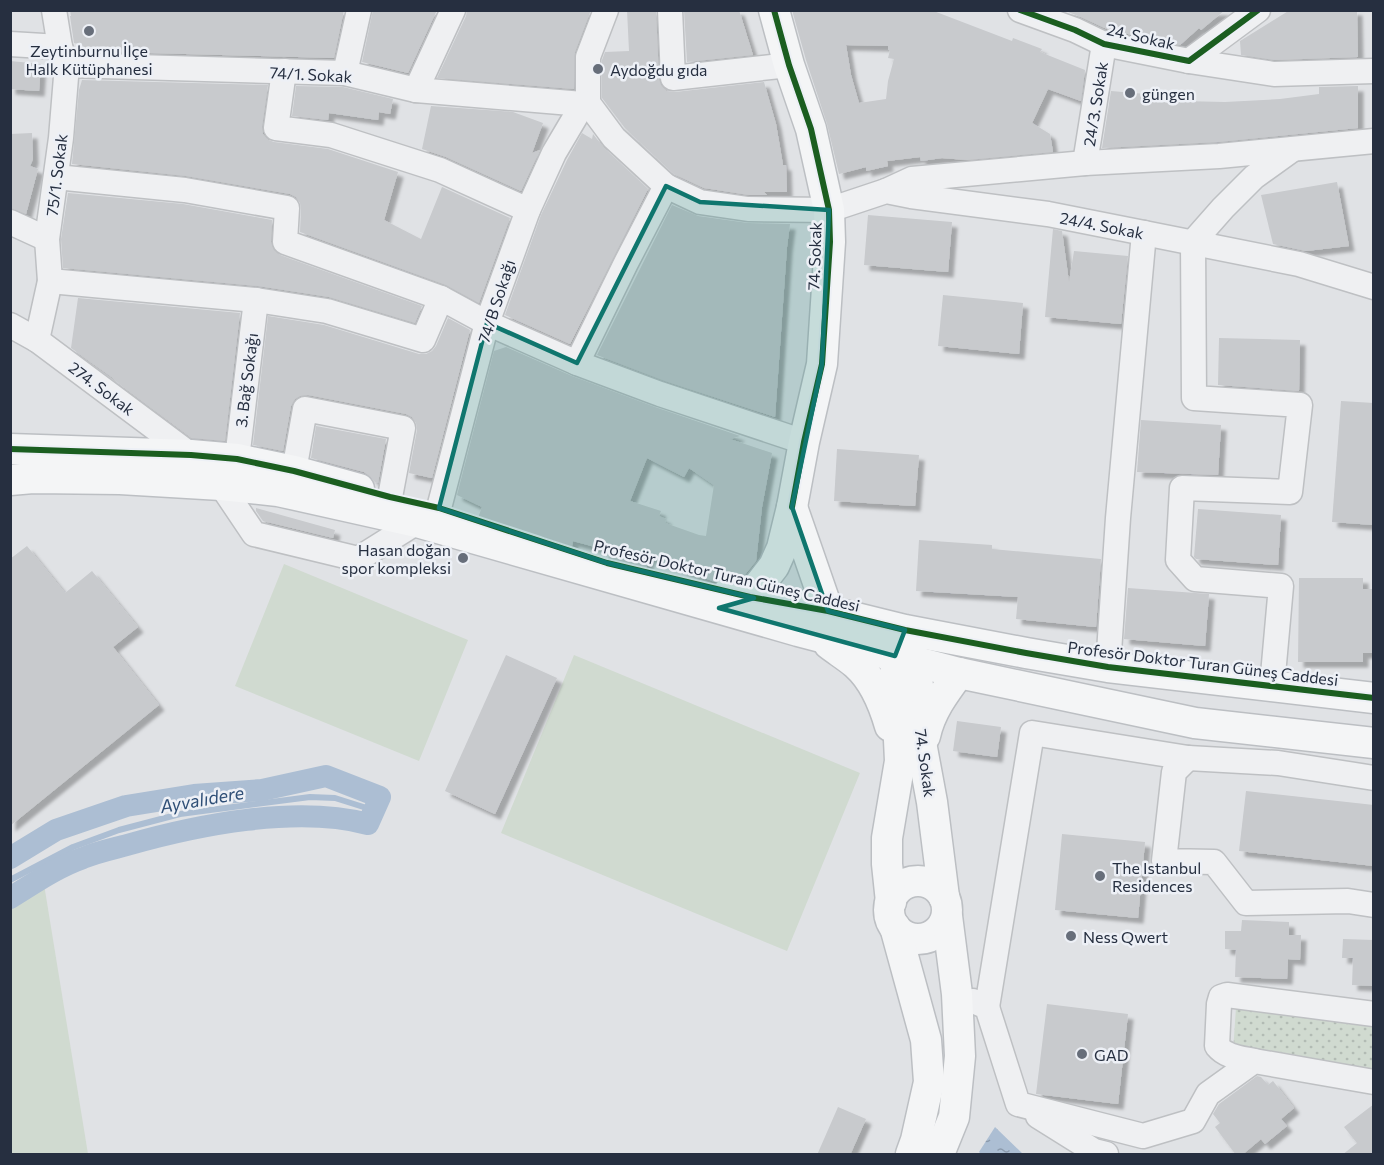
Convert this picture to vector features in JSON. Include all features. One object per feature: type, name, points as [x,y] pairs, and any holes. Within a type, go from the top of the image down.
[{"type":"main road","name":"74. Sokak","points":[[774,10],[789,65],[811,129],[829,210],[830,242],[822,364],[792,507],[823,624]]},
{"type":"main road","name":"Profesör Doktor Turan Güneş Caddesi","points":[[10,449],[190,455],[237,459],[294,471],[390,498],[428,515],[719,608],[823,624]]},
{"type":"main road","name":"Profesör Doktor Turan Güneş Caddesi","points":[[10,480],[120,479],[221,485],[278,491],[428,515],[607,563],[750,597],[823,624],[904,649],[959,674],[1195,723],[1374,743]]},
{"type":"main road","points":[[719,608],[750,597],[774,566],[782,548],[792,507]]},
{"type":"main road","points":[[823,624],[874,686],[887,715],[911,754]]},
{"type":"main road","name":"Profesör Doktor Turan Güneş Caddesi","points":[[904,649],[1026,653],[1108,667],[1374,698]]},
{"type":"main road","points":[[904,649],[911,754]]},
{"type":"main road","points":[[911,754],[941,697],[959,674]]},
{"type":"main road","name":"74. Sokak","points":[[911,754],[932,802],[957,994],[960,1056],[954,1117],[939,1155]]},
{"type":"main road","name":"74. Sokak","points":[[911,754],[887,838],[888,889],[926,1040],[929,1082],[911,1155]]},
{"type":"main road","points":[[911,882],[930,883],[939,889],[946,906],[944,925],[929,937],[920,939],[902,934],[893,914],[895,893],[902,886],[911,882]]},
{"type":"street","name":"75/1. Sokak","points":[[37,340],[50,281],[47,239],[61,138],[63,56],[54,10]]},
{"type":"street","points":[[345,73],[359,10]]},
{"type":"street","points":[[416,90],[453,10]]},
{"type":"street","points":[[606,10],[588,57],[586,104],[614,138],[666,186],[700,202],[748,208],[829,210]]},
{"type":"street","points":[[670,10],[673,78],[789,65]]},
{"type":"street","name":"24. Sokak","points":[[1020,10],[1075,30],[1104,44],[1189,61],[1274,74],[1374,71]]},
{"type":"street","points":[[1189,61],[1258,10]]},
{"type":"street","name":"74/1. Sokak","points":[[10,44],[63,56],[345,73],[416,90],[586,104]]},
{"type":"street","name":"24/3. Sokak","points":[[1085,163],[1104,44]]},
{"type":"street","points":[[284,71],[276,129],[331,135],[440,170],[528,210]]},
{"type":"street","name":"74/B Sokağı","points":[[428,515],[487,322],[528,210],[554,153],[586,104]]},
{"type":"street","points":[[886,191],[912,179],[1085,163],[1219,156],[1374,141]]},
{"type":"street","points":[[1272,686],[1281,586],[1195,579],[1178,560],[1182,488],[1290,492],[1300,405],[1194,398],[1193,243],[1254,177],[1293,149]]},
{"type":"street","points":[[56,177],[185,190],[287,208],[285,243],[441,297],[487,322],[577,363],[660,394],[804,442]]},
{"type":"street","points":[[577,363],[666,186]]},
{"type":"street","name":"24/4. Sokak","points":[[829,210],[886,191],[1048,214],[1299,264],[1374,286]]},
{"type":"street","points":[[10,222],[47,239]]},
{"type":"street","points":[[1108,667],[1118,518],[1144,233]]},
{"type":"street","points":[[50,281],[256,300],[327,311],[423,340],[441,297]]},
{"type":"street","name":"3. Bağ Sokağı","points":[[237,459],[256,300]]},
{"type":"street","name":"274. Sokak","points":[[10,325],[37,340],[190,455]]},
{"type":"street","points":[[294,471],[305,409],[403,428],[390,498]]},
{"type":"street","points":[[221,485],[254,534],[358,559],[428,515]]},
{"type":"street","points":[[1106,1155],[1094,1151],[1018,1104],[987,1007],[1032,733],[1188,758],[1278,763],[1374,778]]},
{"type":"street","points":[[1188,758],[1174,772],[1164,861],[1214,862],[1246,903],[1348,901],[1374,905]]},
{"type":"street","points":[[957,994],[987,1007]]},
{"type":"street","points":[[1374,1014],[1227,995],[1221,997],[1219,1004],[1217,1046],[1228,1055],[1254,1061],[1374,1082]]},
{"type":"street","points":[[1018,1104],[1143,1136],[1193,1121],[1209,1094],[1254,1061]]},
{"type":"highlighted area","points":[[666,186],[700,202],[829,210],[822,364],[792,507],[828,611],[905,630],[895,656],[719,608],[754,598],[607,563],[439,508],[487,323],[577,363]]},
{"type":"shaded area","points":[[284,564],[468,640],[419,761],[235,686]]},
{"type":"shaded area","points":[[574,655],[860,773],[787,951],[501,833]]},
{"type":"shaded area","points":[[43,878],[88,1154],[11,1154],[11,898]]},
{"type":"shaded area","points":[[1236,1007],[1373,1025],[1373,1086],[1233,1053]]},
{"type":"water","points":[[995,1127],[1023,1154],[981,1154],[979,1152]]},
{"type":"building","points":[[70,10],[344,10],[334,58],[77,51],[78,44],[74,43]]},
{"type":"building","points":[[373,10],[437,10],[408,73],[362,62]]},
{"type":"building","points":[[467,10],[591,10],[575,52],[574,89],[437,78]]},
{"type":"building","points":[[627,10],[656,10],[659,79],[666,91],[675,92],[764,82],[776,124],[783,165],[786,165],[787,192],[764,192],[767,195],[749,195],[704,188],[674,174],[625,128],[602,98],[602,60],[605,52],[629,51]]},
{"type":"building","points":[[684,10],[739,10],[753,55],[687,62]]},
{"type":"building","points":[[792,10],[931,10],[1012,41],[1013,38],[1042,49],[1040,52],[1085,70],[1081,101],[1048,89],[1032,123],[1050,134],[1053,152],[967,160],[942,158],[921,161],[920,157],[887,161],[888,166],[866,171],[866,167],[839,174],[827,124]],"holes":[[[846,45],[888,46],[890,50],[888,58],[894,59],[886,99],[859,103]]]},
{"type":"building","points":[[1063,10],[1225,10],[1180,45],[1109,30]]},
{"type":"building","points":[[1290,10],[1357,10],[1358,57],[1275,60],[1241,55],[1240,41]]},
{"type":"building","points":[[10,61],[41,64],[39,91],[10,89]]},
{"type":"building","points":[[82,80],[268,85],[262,127],[263,134],[268,140],[328,149],[398,172],[384,220],[421,239],[442,187],[510,218],[479,303],[446,285],[300,232],[300,203],[290,194],[186,176],[72,164]]},
{"type":"building","points":[[296,86],[343,87],[393,99],[390,114],[379,112],[378,120],[329,113],[328,120],[292,116]]},
{"type":"building","points":[[1358,86],[1358,128],[1218,142],[1102,148],[1111,91],[1181,97],[1181,101],[1225,102],[1319,94],[1319,87]]},
{"type":"building","points":[[431,106],[513,112],[543,123],[532,153],[540,150],[521,191],[446,157],[422,149]]},
{"type":"building","points":[[32,133],[33,159],[30,166],[38,169],[26,214],[10,208],[10,134]]},
{"type":"building","points":[[582,133],[592,139],[593,134],[604,148],[648,189],[570,344],[505,315],[541,215]]},
{"type":"building","points":[[1337,182],[1349,246],[1306,251],[1273,244],[1261,195]]},
{"type":"building","points":[[68,193],[183,204],[272,220],[271,242],[274,250],[280,255],[422,306],[415,323],[329,297],[258,286],[63,268],[61,239]]},
{"type":"building","points":[[672,205],[698,216],[748,223],[790,224],[775,417],[665,381],[597,355]]},
{"type":"building","points":[[868,215],[952,222],[948,272],[864,265]]},
{"type":"building","points":[[1053,229],[1062,231],[1069,282],[1074,251],[1128,256],[1121,324],[1045,317]]},
{"type":"building","points":[[943,295],[1023,303],[1019,354],[938,346]]},
{"type":"building","points":[[78,298],[240,313],[225,441],[192,438],[71,348]]},
{"type":"building","points":[[268,316],[324,325],[419,354],[432,351],[448,318],[470,330],[432,478],[409,473],[417,430],[412,417],[308,395],[295,399],[291,406],[283,451],[253,445]]},
{"type":"building","points":[[1219,338],[1300,340],[1299,391],[1218,385]]},
{"type":"building","points":[[506,347],[572,376],[740,436],[730,439],[772,453],[762,507],[756,561],[743,577],[724,576],[715,582],[650,557],[646,568],[608,559],[610,551],[573,541],[572,546],[478,518],[482,507],[457,495],[494,351]],"holes":[[[647,458],[684,477],[689,468],[714,485],[706,536],[665,523],[666,519],[659,516],[661,511],[630,501]]]},
{"type":"building","points":[[1341,401],[1374,403],[1374,525],[1332,522]]},
{"type":"building","points":[[1141,420],[1221,425],[1218,475],[1137,472]]},
{"type":"building","points":[[316,426],[386,439],[378,483],[364,472],[311,458]]},
{"type":"building","points":[[837,449],[919,455],[915,506],[834,501]]},
{"type":"building","points":[[256,508],[335,530],[333,538],[263,521]]},
{"type":"building","points":[[1198,509],[1281,515],[1278,565],[1196,559],[1194,557]]},
{"type":"building","points":[[919,540],[992,545],[992,549],[1101,559],[1096,627],[1016,619],[1018,597],[916,591]]},
{"type":"building","points":[[27,546],[65,593],[92,571],[138,627],[113,647],[159,705],[10,826],[10,559]]},
{"type":"building","points":[[1299,578],[1363,578],[1363,589],[1374,589],[1374,653],[1363,653],[1363,662],[1298,662]]},
{"type":"building","points":[[1128,588],[1209,594],[1205,646],[1124,639]]},
{"type":"building","points":[[506,655],[557,678],[495,814],[445,791]]},
{"type":"building","points":[[957,721],[1001,727],[997,757],[953,751]]},
{"type":"building","points":[[1246,791],[1374,805],[1374,866],[1239,851]]},
{"type":"building","name":"The Istanbul Residences","points":[[1062,834],[1145,842],[1138,918],[1055,910]]},
{"type":"building","points":[[1242,920],[1289,922],[1289,935],[1301,935],[1300,960],[1288,959],[1287,979],[1235,977],[1236,950],[1225,949],[1225,931],[1241,931]]},
{"type":"building","points":[[1343,939],[1374,940],[1374,986],[1352,985],[1353,958],[1342,958]]},
{"type":"building","name":"GAD","points":[[1047,1004],[1128,1014],[1118,1104],[1036,1094]]},
{"type":"building","points":[[1257,1076],[1268,1085],[1273,1081],[1294,1108],[1281,1119],[1287,1126],[1265,1144],[1261,1139],[1242,1155],[1236,1155],[1215,1127],[1220,1123],[1213,1114],[1219,1104]]},
{"type":"building","points":[[1374,1104],[1374,1155],[1342,1155],[1357,1143],[1344,1127]]},
{"type":"building","points":[[838,1107],[866,1119],[850,1155],[817,1155]]},
{"type":"waterway","points":[[10,858],[56,830],[126,806],[194,795],[262,790],[326,776],[380,797],[368,824],[310,816],[279,817],[184,831],[88,856],[55,871],[10,898]]},
{"type":"waterway","name":"Ayvalıdere","points":[[10,880],[73,847],[119,830],[180,814],[310,797],[335,798],[373,810]]},
{"type":"cycle path","points":[[774,10],[789,65],[811,129],[829,210],[830,242],[822,364],[792,507]]},
{"type":"cycle path","points":[[1020,10],[1075,30],[1104,44],[1189,61],[1258,10]]},
{"type":"cycle path","points":[[10,449],[191,455],[237,459],[439,508],[607,563],[750,597],[828,611],[905,630],[1108,667],[1374,698]]},
{"type":"place","name":"Zeytinburnu İlçe Halk Kütüphanesi","points":[[89,31]]},
{"type":"place","name":"Aydoğdu gıda","points":[[598,69]]},
{"type":"place","name":"güngen","points":[[1130,93]]},
{"type":"place","name":"Hasan doğan spor kompleksi","points":[[463,558]]},
{"type":"place","name":"The Istanbul Residences","points":[[1100,876]]},
{"type":"place","name":"Ness Qwert","points":[[1071,936]]},
{"type":"place","name":"GAD","points":[[1082,1054]]}]
